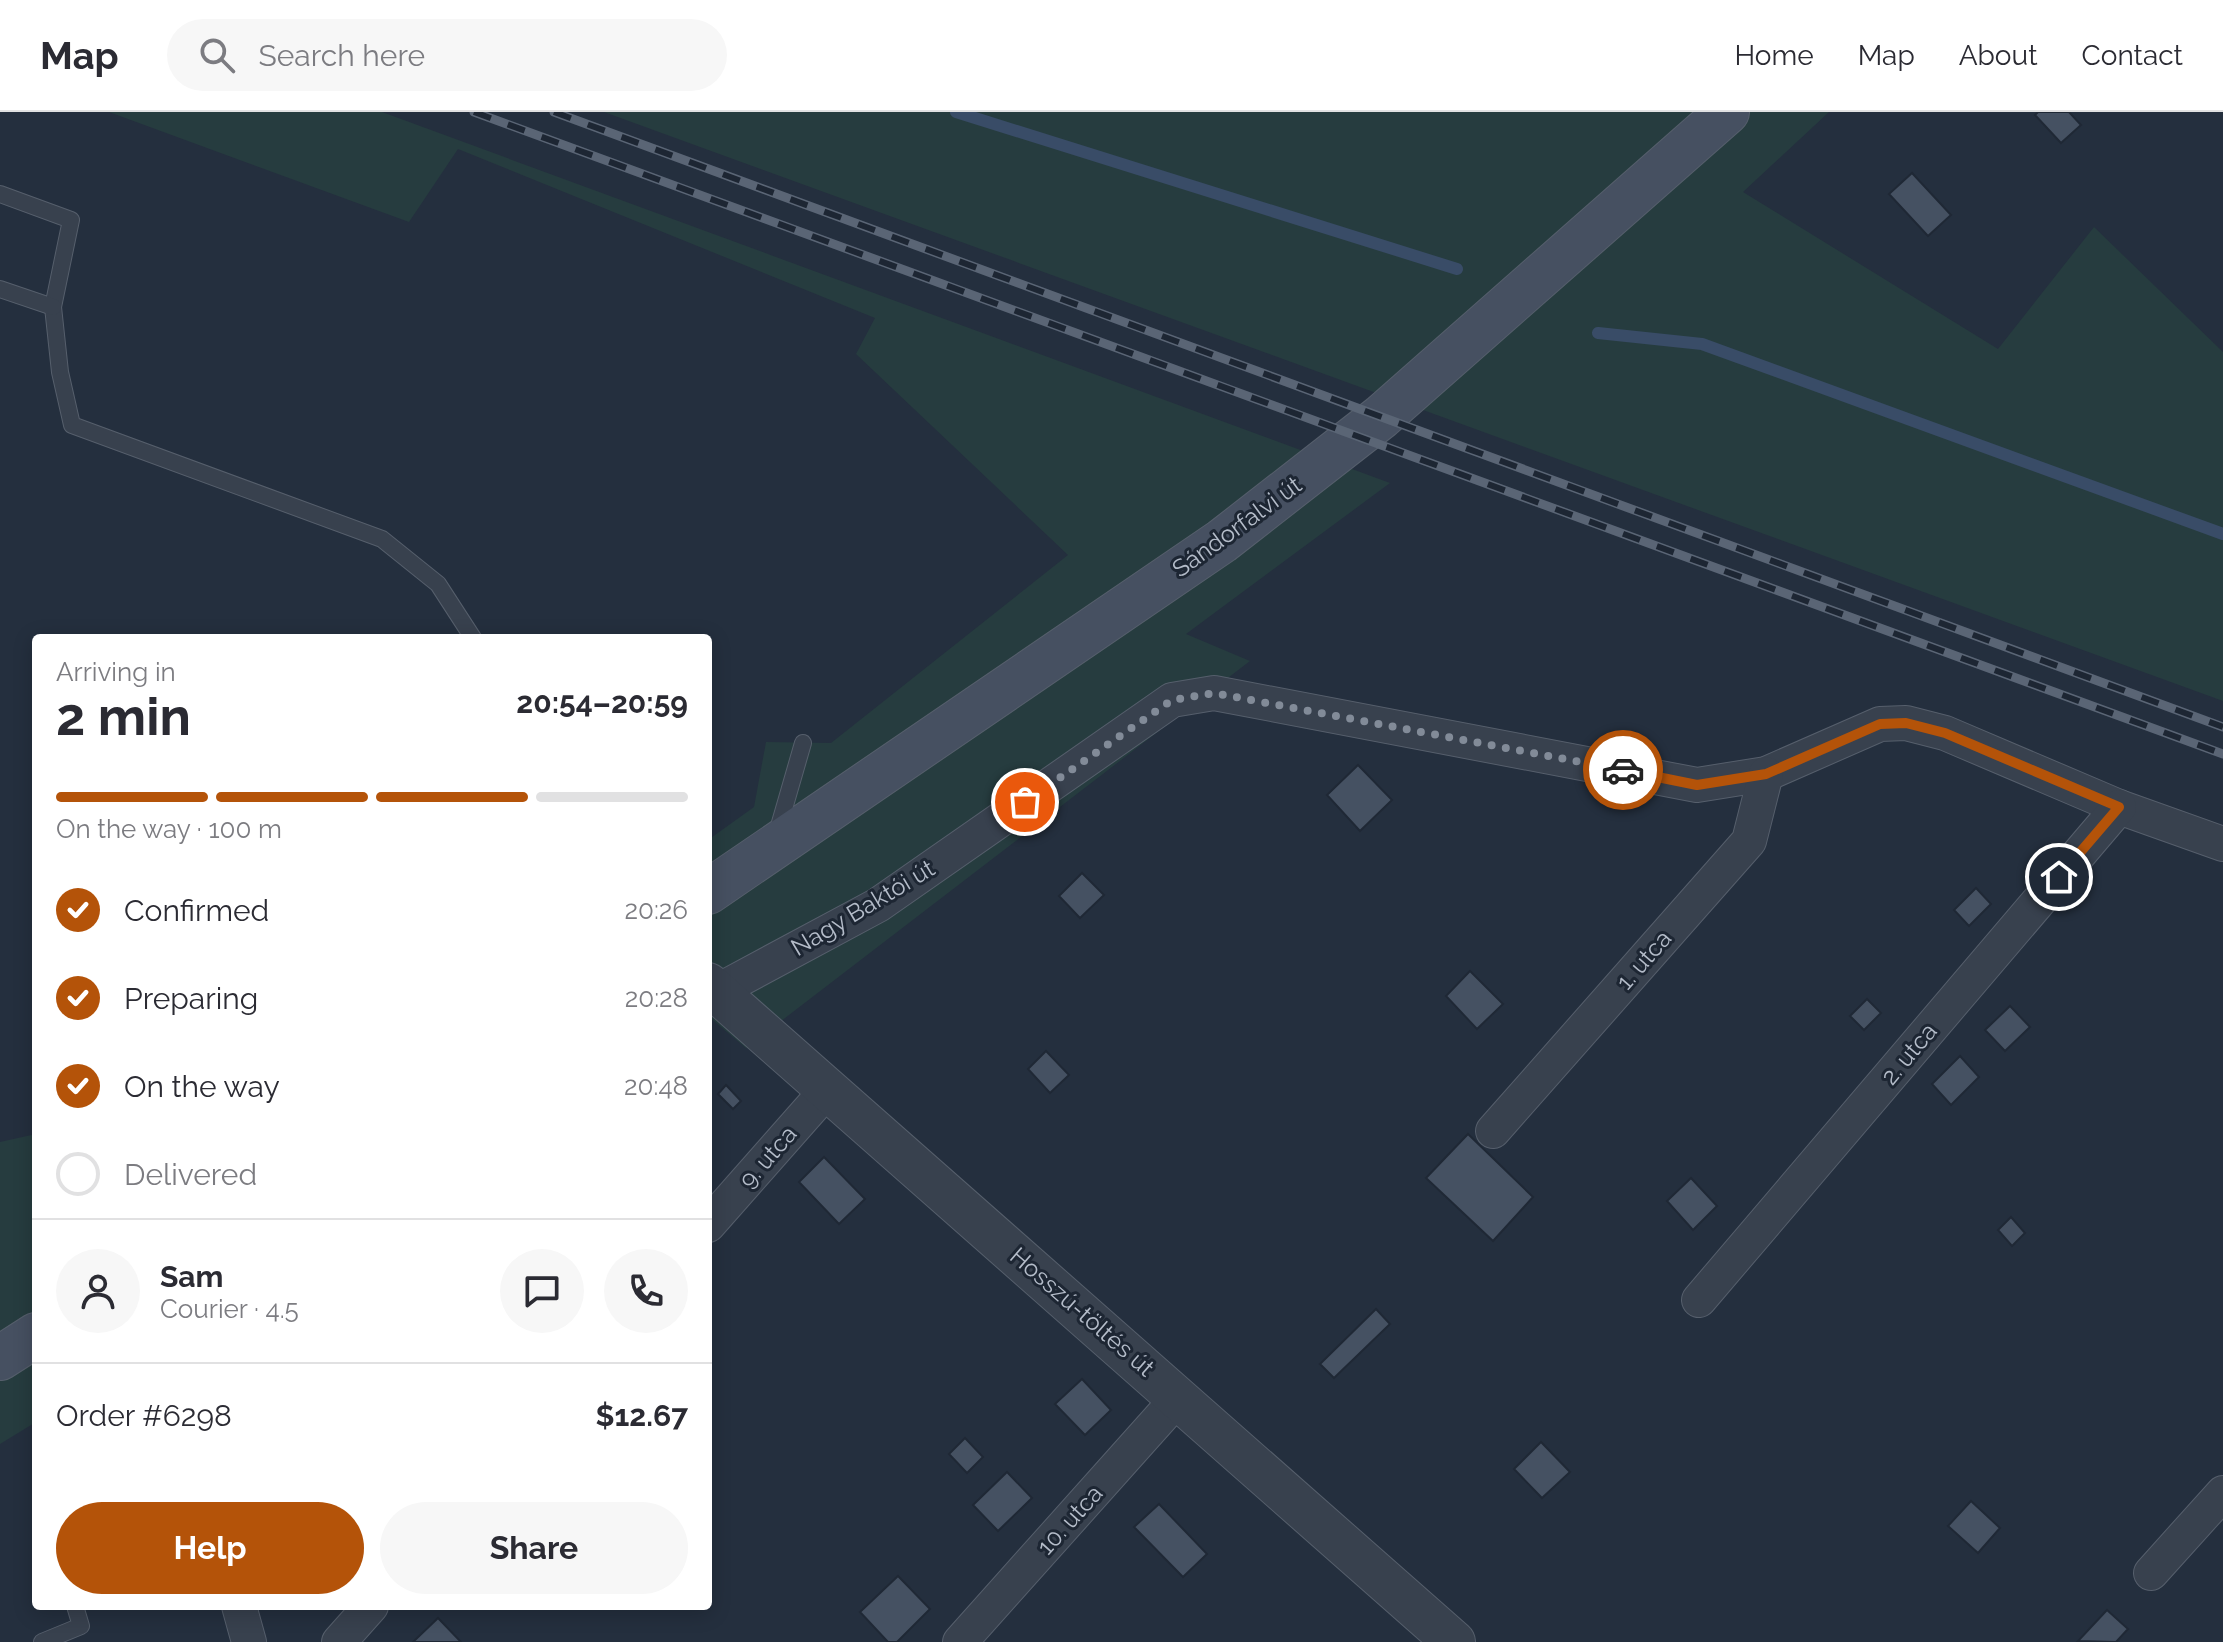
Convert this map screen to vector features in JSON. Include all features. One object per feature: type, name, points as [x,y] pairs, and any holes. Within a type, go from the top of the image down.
[{"type":"main road","name":"Sándorfalvi út","points":[[712,889],[1222,541],[1381,417],[1727,112]]},
{"type":"main road","points":[[0,1358],[32,1338]]},
{"type":"street","name":"Nagy Baktói út","points":[[712,988],[878,905],[1172,700],[1214,693],[1697,785],[1766,774],[1880,724],[1906,723],[1945,733],[2119,807],[2223,844]]},
{"type":"street","name":"1. utca","points":[[1493,1131],[1749,841],[1766,774]]},
{"type":"street","name":"2. utca","points":[[1699,1300],[2119,807]]},
{"type":"street","name":"Hosszú-töltés út","points":[[712,988],[1454,1642]]},
{"type":"street","name":"9. utca","points":[[712,1220],[828,1089]]},
{"type":"street","name":"10. utca","points":[[960,1642],[1179,1397]]},
{"type":"street","points":[[2151,1573],[2223,1493]]},
{"type":"street","points":[[240,1610],[249,1642]]},
{"type":"street","points":[[339,1642],[367,1610]]},
{"type":"lane","points":[[0,194],[71,220],[53,307],[60,372],[72,425],[382,539],[438,584],[470,634]]},
{"type":"lane","points":[[0,289],[53,307]]},
{"type":"lane","points":[[773,847],[803,743]]},
{"type":"lane","points":[[42,1642],[81,1626],[76,1610]]},
{"type":"green space","points":[[109,112],[382,112],[1390,483],[1186,634],[1250,661],[746,1048],[712,1019],[712,837],[754,807],[766,742],[831,743],[1068,555],[856,354],[875,318],[458,149],[409,222]]},
{"type":"green space","points":[[604,112],[1829,112],[1743,192],[1998,349],[2094,227],[2223,352],[2223,701]]},
{"type":"green space","points":[[32,1135],[32,1424],[0,1444],[0,1142]]},
{"type":"building","points":[[2038,112],[2069,112],[2081,125],[2061,143],[2035,115]]},
{"type":"building","points":[[1912,173],[1951,215],[1928,236],[1889,194]]},
{"type":"building","points":[[1358,765],[1392,800],[1360,831],[1327,795]]},
{"type":"building","points":[[1082,873],[1104,895],[1080,918],[1059,896]]},
{"type":"building","points":[[1976,888],[1991,904],[1969,926],[1954,910]]},
{"type":"building","points":[[1470,971],[1503,1004],[1477,1029],[1446,996]]},
{"type":"building","points":[[1867,999],[1881,1013],[1864,1030],[1850,1016]]},
{"type":"building","points":[[2010,1006],[2030,1027],[2005,1051],[1985,1030]]},
{"type":"building","points":[[1046,1051],[1069,1075],[1050,1093],[1028,1069]]},
{"type":"building","points":[[1960,1056],[1979,1077],[1951,1105],[1932,1084]]},
{"type":"building","points":[[726,1085],[741,1101],[733,1109],[718,1094]]},
{"type":"building","points":[[1468,1134],[1533,1197],[1493,1241],[1426,1178]]},
{"type":"building","points":[[824,1157],[865,1199],[839,1224],[799,1182]]},
{"type":"building","points":[[1691,1178],[1717,1206],[1693,1230],[1667,1201]]},
{"type":"building","points":[[2011,1217],[2025,1233],[2012,1246],[1998,1230]]},
{"type":"building","points":[[1376,1309],[1390,1324],[1334,1378],[1320,1364]]},
{"type":"building","points":[[1082,1379],[1111,1410],[1085,1435],[1055,1404]]},
{"type":"building","points":[[965,1438],[983,1457],[967,1473],[949,1454]]},
{"type":"building","points":[[1541,1442],[1570,1472],[1542,1498],[1514,1469]]},
{"type":"building","points":[[1007,1472],[1032,1498],[998,1531],[973,1505]]},
{"type":"building","points":[[1971,1501],[2000,1528],[1978,1553],[1948,1526]]},
{"type":"building","points":[[1159,1504],[1207,1554],[1183,1577],[1134,1527]]},
{"type":"building","points":[[898,1576],[930,1609],[897,1642],[888,1642],[860,1612]]},
{"type":"building","points":[[2107,1610],[2128,1629],[2116,1642],[2078,1641]]},
{"type":"building","points":[[438,1618],[461,1642],[413,1642]]},
{"type":"waterway","points":[[956,112],[1457,269]]},
{"type":"waterway","points":[[1598,333],[1702,344],[2223,534]]},
{"type":"railway","points":[[474,112],[2223,754]]},
{"type":"railway","points":[[554,112],[2223,727]]},
{"type":"way so far","points":[[1025,802],[1172,700],[1214,693],[1623,770]]},
{"type":"route","points":[[1623,770],[1697,785],[1766,774],[1880,724],[1906,723],[1945,733],[2119,807],[2059,877]]}]
